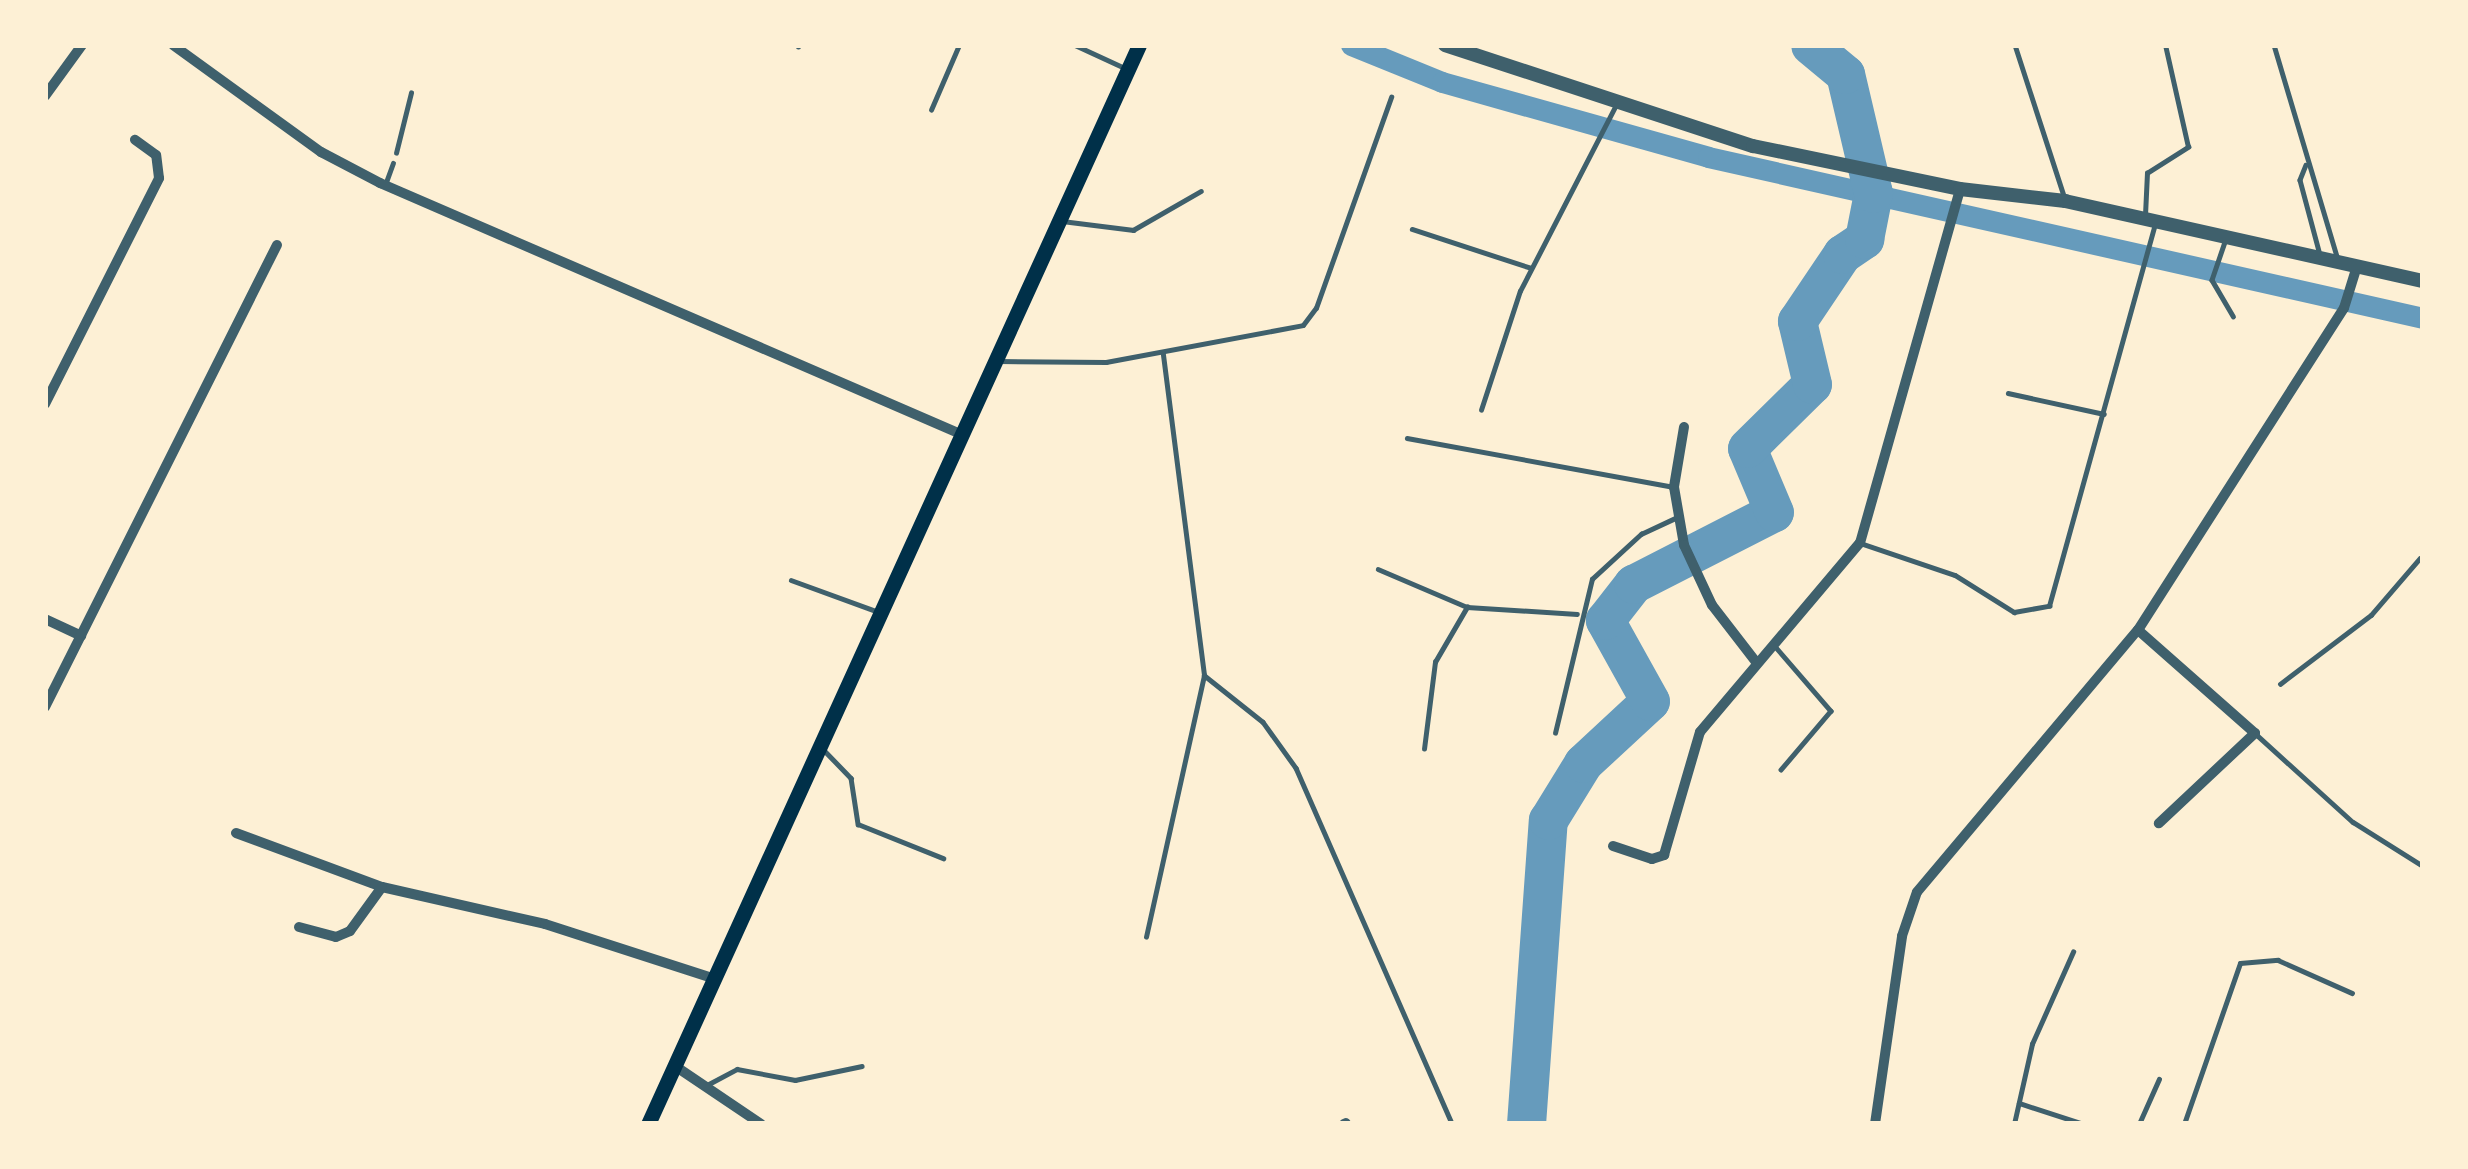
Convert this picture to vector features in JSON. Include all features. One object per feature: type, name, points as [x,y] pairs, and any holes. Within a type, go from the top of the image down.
[{"type":"main road","points":[[648,1124],[884,615],[1138,45]]},
{"type":"street","points":[[45,96],[82,45]]},
{"type":"street","points":[[173,45],[321,152],[385,185],[964,436]]},
{"type":"street","points":[[188,56],[196,45]]},
{"type":"street","points":[[1445,45],[1753,146],[1960,189],[2065,201],[2423,281]]},
{"type":"street","points":[[45,404],[159,178],[156,154],[135,140]]},
{"type":"street","points":[[1613,846],[1652,859],[1664,855],[1700,732],[1860,543],[1960,189]]},
{"type":"street","points":[[45,707],[277,245]]},
{"type":"street","points":[[1874,1124],[1902,936],[1917,892],[2138,630],[2344,308],[2357,266]]},
{"type":"street","points":[[1684,427],[1674,487],[1684,545],[1756,662]]},
{"type":"street","points":[[45,619],[81,637]]},
{"type":"street","points":[[2138,630],[2255,733],[2159,823]]},
{"type":"street","points":[[236,833],[382,887],[545,924],[715,979]]},
{"type":"street","points":[[299,927],[336,937],[350,931],[382,887]]},
{"type":"street","points":[[675,1066],[761,1124]]},
{"type":"lane","points":[[931,110],[959,45]]},
{"type":"lane","points":[[1075,45],[1127,69]]},
{"type":"lane","points":[[2015,45],[2065,201]]},
{"type":"lane","points":[[1860,543],[1955,575],[2014,612],[2038,612],[2055,596],[2147,261],[2151,241],[2147,173],[2188,146],[2165,45]]},
{"type":"lane","points":[[2275,45],[2306,165],[2319,182],[2339,262]]},
{"type":"lane","points":[[396,153],[411,93]]},
{"type":"lane","points":[[999,361],[1163,355],[1303,325],[1316,308],[1390,97]]},
{"type":"lane","points":[[1481,410],[1532,268],[1603,141],[1618,102]]},
{"type":"lane","points":[[385,185],[393,163]]},
{"type":"lane","points":[[2306,165],[2300,180],[2320,258]]},
{"type":"lane","points":[[1062,221],[1132,230],[1201,191]]},
{"type":"lane","points":[[1412,229],[1532,268]]},
{"type":"lane","points":[[2227,236],[2214,292],[2233,316]]},
{"type":"lane","points":[[1146,937],[1204,675],[1163,355]]},
{"type":"lane","points":[[2008,393],[2104,414]]},
{"type":"lane","points":[[1407,438],[1674,487]]},
{"type":"lane","points":[[1556,733],[1577,614],[1612,557],[1677,517]]},
{"type":"lane","points":[[2280,684],[2371,615],[2420,559]]},
{"type":"lane","points":[[1378,569],[1467,608],[1577,614]]},
{"type":"lane","points":[[791,580],[884,615]]},
{"type":"lane","points":[[1424,749],[1435,662],[1467,608]]},
{"type":"lane","points":[[1774,644],[1831,711],[1781,770]]},
{"type":"lane","points":[[1204,675],[1263,722],[1296,767],[1452,1124]]},
{"type":"lane","points":[[2255,733],[2353,822],[2423,866]]},
{"type":"lane","points":[[822,748],[851,778],[858,824],[943,858]]},
{"type":"lane","points":[[2014,1124],[2032,1044],[2073,952]]},
{"type":"lane","points":[[2184,1124],[2240,963],[2278,961],[2352,993]]},
{"type":"lane","points":[[704,1086],[737,1069],[795,1080],[862,1066]]},
{"type":"lane","points":[[2139,1124],[2158,1079]]},
{"type":"lane","points":[[2019,1103],[2084,1124]]},
{"type":"waterway","points":[[1351,45],[1442,82],[1708,157],[2423,318]]},
{"type":"waterway","points":[[1526,1124],[1548,820],[1583,763],[1650,701],[1605,620],[1633,584],[1774,512],[1747,448],[1812,384],[1797,321],[1842,254],[1864,239],[1873,193],[1845,74],[1810,45]]}]
